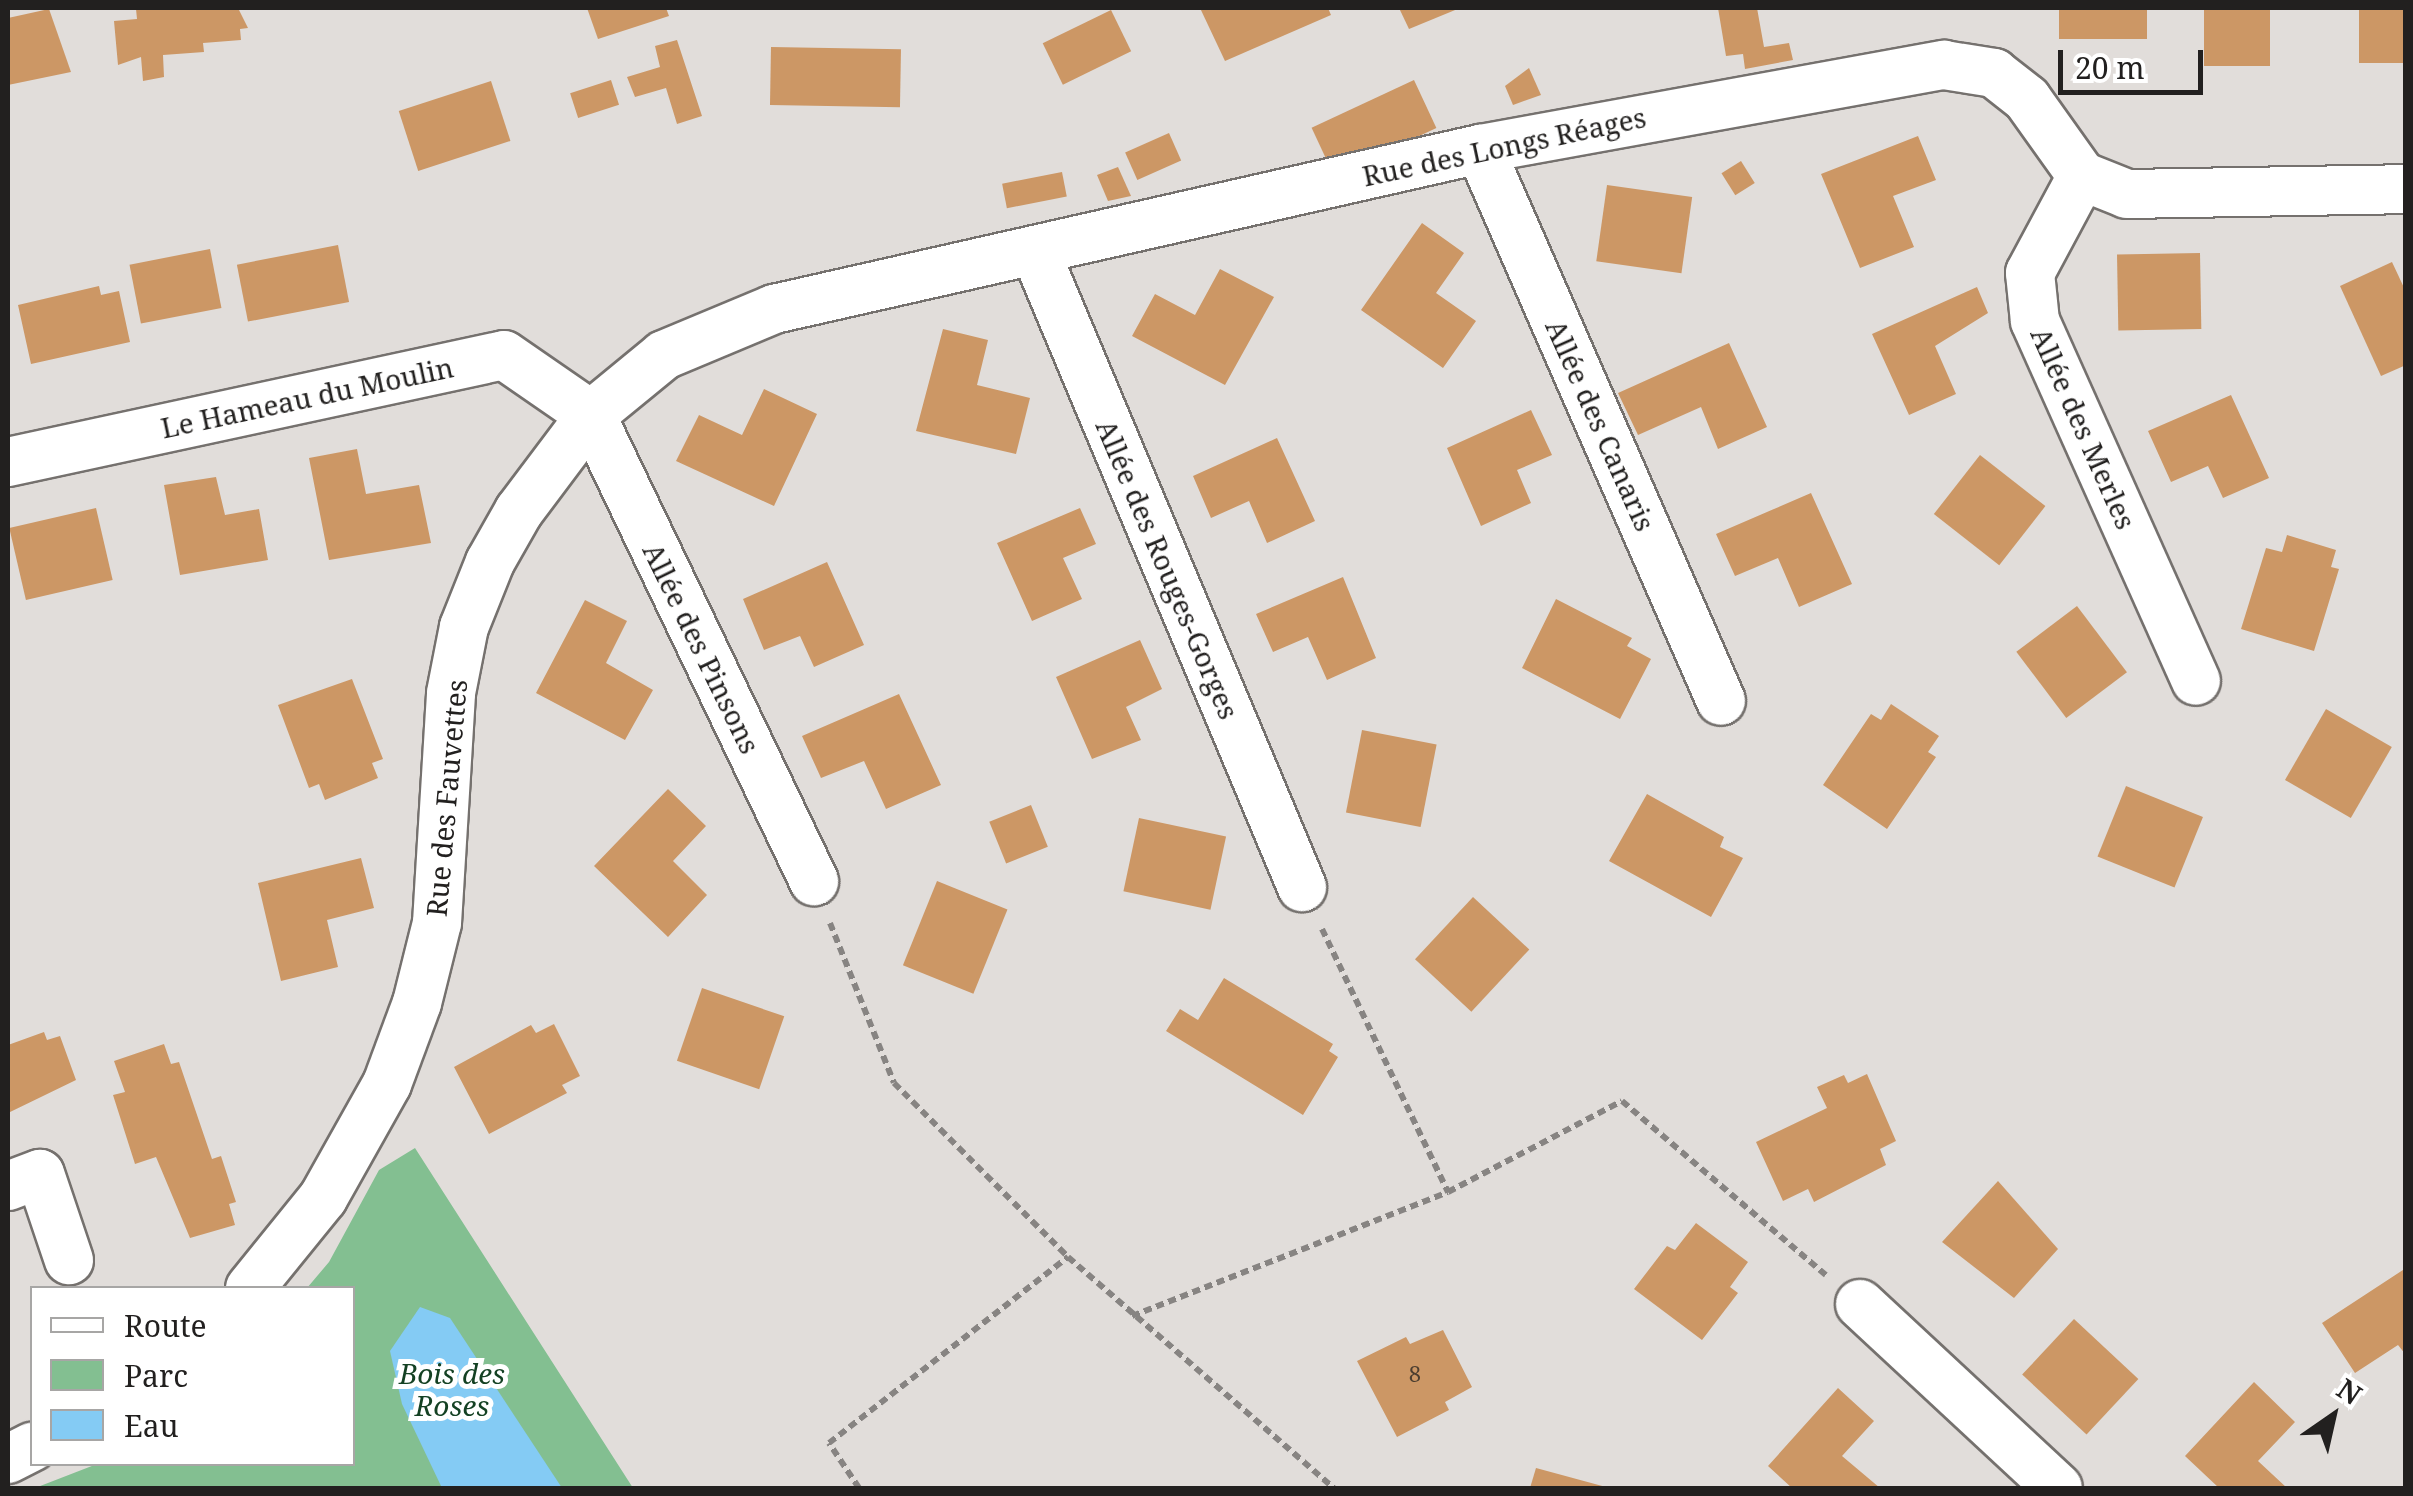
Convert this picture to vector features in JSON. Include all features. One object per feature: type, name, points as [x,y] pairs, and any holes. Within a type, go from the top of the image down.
[{"type":"street","name":"Rue des Longs Réages","points":[[590,415],[664,355],[774,308],[1480,149],[1944,65],[1994,73],[2027,99],[2082,176]]},
{"type":"street","name":"Allée des Canaris","points":[[1480,149],[1721,701]]},
{"type":"street","points":[[2082,176],[2126,194],[2406,189]]},
{"type":"street","name":"Allée des Merles","points":[[2082,176],[2030,274],[2035,320],[2196,680]]},
{"type":"street","name":"Allée des Rouges-Gorges","points":[[1035,251],[1302,888]]},
{"type":"street","name":"Le Hameau du Moulin","points":[[8,462],[504,355],[590,415]]},
{"type":"street","name":"Allée des Pinsons","points":[[590,415],[814,880]]},
{"type":"street","name":"Rue des Fauvettes","points":[[252,1286],[323,1198],[388,1084],[437,922],[452,693],[464,627],[519,511],[590,415]]},
{"type":"street","points":[[8,1186],[40,1174],[68,1260]]},
{"type":"street","points":[[1860,1304],[2058,1488]]},
{"type":"path","points":[[814,880],[894,1083],[1132,1316],[1334,1488]]},
{"type":"path","points":[[1302,888],[1448,1192]]},
{"type":"path","points":[[1132,1316],[1448,1192],[1622,1100],[1860,1304]]},
{"type":"path","points":[[860,1488],[828,1443],[1068,1257]]},
{"type":"green space","name":"Bois des Roses","points":[[415,1148],[633,1488],[35,1488],[92,1466],[355,1466],[355,1286],[309,1286],[329,1262],[379,1170]]},
{"type":"water","points":[[420,1307],[450,1318],[562,1488],[442,1488],[402,1404],[390,1351]]},
{"type":"building","points":[[238,8],[248,28],[240,29],[241,40],[203,43],[204,52],[163,55],[164,77],[143,81],[141,57],[118,65],[114,21],[137,19],[136,9]]},
{"type":"building","points":[[587,8],[666,8],[669,16],[598,39]]},
{"type":"building","points":[[1200,8],[1328,8],[1331,15],[1225,61]]},
{"type":"building","points":[[1399,8],[1460,8],[1409,29]]},
{"type":"building","points":[[1718,8],[1757,8],[1764,47],[1789,43],[1793,60],[1745,69],[1743,54],[1726,56]]},
{"type":"building","points":[[2059,8],[2147,8],[2147,39],[2059,39]]},
{"type":"building","points":[[2204,8],[2270,8],[2270,66],[2204,66]]},
{"type":"building","points":[[2359,8],[2406,8],[2406,63],[2359,63]]},
{"type":"building","points":[[49,9],[71,72],[8,85],[8,18]]},
{"type":"building","points":[[1111,10],[1131,51],[1063,85],[1043,43]]},
{"type":"building","points":[[677,40],[702,116],[677,124],[666,88],[635,97],[627,77],[660,67],[655,46]]},
{"type":"building","points":[[771,47],[901,49],[900,107],[770,105]]},
{"type":"building","points":[[1529,68],[1541,95],[1513,105],[1505,86]]},
{"type":"building","points":[[611,80],[619,105],[578,118],[570,93]]},
{"type":"building","points":[[1414,80],[1436,128],[1334,176],[1312,128]]},
{"type":"building","points":[[491,81],[510,141],[418,171],[399,111]]},
{"type":"building","points":[[1169,133],[1181,160],[1137,180],[1125,153]]},
{"type":"building","points":[[1918,136],[1936,180],[1893,196],[1914,247],[1860,268],[1821,174]]},
{"type":"building","points":[[1741,161],[1755,183],[1735,195],[1721,173]]},
{"type":"building","points":[[1118,167],[1131,196],[1108,201],[1097,175]]},
{"type":"building","points":[[1062,172],[1067,197],[1007,208],[1002,184]]},
{"type":"building","points":[[1607,185],[1692,197],[1681,273],[1596,261]]},
{"type":"building","points":[[1422,223],[1464,253],[1436,293],[1476,321],[1443,368],[1361,310]]},
{"type":"building","points":[[338,245],[349,302],[248,322],[237,265]]},
{"type":"building","points":[[210,249],[221,308],[141,324],[130,265]]},
{"type":"building","points":[[2200,253],[2201,329],[2118,330],[2117,254]]},
{"type":"building","points":[[2392,262],[2406,292],[2406,365],[2381,376],[2340,286]]},
{"type":"building","points":[[1220,269],[1274,297],[1225,385],[1132,336],[1155,294],[1195,315]]},
{"type":"building","points":[[99,286],[101,295],[119,291],[130,342],[31,364],[18,305]]},
{"type":"building","points":[[1977,287],[1988,313],[1935,346],[1956,394],[1909,415],[1872,334]]},
{"type":"building","points":[[943,329],[988,340],[977,385],[1030,398],[1016,454],[916,431]]},
{"type":"building","points":[[1729,343],[1767,427],[1718,449],[1701,407],[1638,435],[1618,393]]},
{"type":"building","points":[[764,389],[817,414],[774,506],[676,461],[699,415],[742,435]]},
{"type":"building","points":[[2231,395],[2269,478],[2223,498],[2208,466],[2171,482],[2148,431]]},
{"type":"building","points":[[1531,410],[1552,455],[1517,470],[1531,503],[1481,526],[1447,448]]},
{"type":"building","points":[[1277,438],[1315,521],[1267,543],[1249,501],[1211,518],[1193,476]]},
{"type":"building","points":[[357,449],[366,494],[419,485],[431,543],[329,560],[309,458]]},
{"type":"building","points":[[1980,455],[2045,506],[1999,565],[1934,514]]},
{"type":"building","points":[[216,477],[225,515],[259,509],[268,560],[180,575],[164,485]]},
{"type":"building","points":[[1811,493],[1852,584],[1799,607],[1778,558],[1735,576],[1716,534]]},
{"type":"building","points":[[96,508],[113,580],[26,600],[9,528]]},
{"type":"building","points":[[1080,508],[1096,544],[1063,558],[1082,599],[1032,621],[997,543]]},
{"type":"building","points":[[2287,535],[2336,550],[2331,567],[2339,569],[2314,651],[2241,629],[2266,548],[2282,552]]},
{"type":"building","points":[[827,562],[864,645],[814,667],[800,636],[764,650],[743,599]]},
{"type":"building","points":[[1343,577],[1376,658],[1327,680],[1308,637],[1273,652],[1256,614]]},
{"type":"building","points":[[1556,599],[1632,638],[1627,646],[1651,659],[1620,719],[1522,668]]},
{"type":"building","points":[[585,600],[627,621],[606,663],[653,690],[625,740],[536,693]]},
{"type":"building","points":[[2077,606],[2127,672],[2066,718],[2016,652]]},
{"type":"building","points":[[1140,640],[1162,689],[1126,707],[1141,740],[1092,759],[1056,677]]},
{"type":"building","points":[[352,679],[383,759],[372,763],[378,778],[325,800],[319,784],[309,788],[278,705]]},
{"type":"building","points":[[899,694],[941,785],[886,809],[864,761],[821,778],[802,736]]},
{"type":"building","points":[[1891,704],[1939,736],[1928,752],[1936,757],[1887,829],[1823,785],[1871,714],[1881,720]]},
{"type":"building","points":[[2326,709],[2392,747],[2351,818],[2285,780]]},
{"type":"building","points":[[1362,730],[1437,745],[1421,827],[1346,812]]},
{"type":"building","points":[[2126,786],[2203,817],[2174,888],[2098,856]]},
{"type":"building","points":[[668,789],[706,826],[673,861],[707,895],[668,937],[594,866]]},
{"type":"building","points":[[1647,794],[1724,837],[1720,847],[1743,858],[1711,917],[1609,861]]},
{"type":"building","points":[[1031,805],[1048,847],[1006,864],[989,822]]},
{"type":"building","points":[[1139,818],[1226,837],[1210,910],[1123,891]]},
{"type":"building","points":[[361,858],[374,908],[327,920],[338,967],[281,981],[258,883]]},
{"type":"building","points":[[937,881],[1007,909],[973,994],[903,965]]},
{"type":"building","points":[[1473,897],[1529,950],[1471,1012],[1415,959]]},
{"type":"building","points":[[1224,978],[1333,1044],[1329,1051],[1338,1057],[1303,1115],[1166,1031],[1180,1009],[1198,1020]]},
{"type":"building","points":[[702,988],[784,1016],[759,1089],[677,1061]]},
{"type":"building","points":[[554,1024],[580,1076],[562,1085],[567,1093],[489,1134],[454,1067],[531,1025],[536,1033]]},
{"type":"building","points":[[44,1032],[47,1040],[60,1036],[76,1080],[8,1113],[8,1045]]},
{"type":"building","points":[[164,1044],[171,1064],[179,1062],[212,1159],[221,1156],[236,1202],[229,1204],[235,1225],[190,1238],[156,1157],[135,1164],[113,1095],[125,1092],[114,1061]]},
{"type":"building","points":[[1867,1074],[1896,1141],[1880,1149],[1886,1165],[1814,1202],[1808,1189],[1783,1201],[1756,1142],[1827,1108],[1817,1087],[1844,1075],[1848,1083]]},
{"type":"building","points":[[1998,1181],[2058,1249],[2014,1298],[1942,1242]]},
{"type":"building","points":[[1696,1223],[1748,1262],[1730,1287],[1738,1293],[1702,1340],[1634,1289],[1667,1246],[1675,1250]]},
{"type":"building","points":[[2406,1268],[2406,1355],[2398,1345],[2355,1373],[2322,1323]]},
{"type":"building","points":[[2074,1319],[2138,1379],[2087,1435],[2022,1375]]},
{"type":"building","points":[[1443,1330],[1472,1387],[1445,1402],[1449,1410],[1397,1437],[1357,1361],[1406,1337],[1410,1344]]},
{"type":"building","points":[[2254,1382],[2295,1422],[2258,1461],[2287,1488],[2219,1488],[2185,1456]]},
{"type":"building","points":[[1838,1388],[1874,1421],[1842,1456],[1880,1488],[1792,1488],[1768,1466]]},
{"type":"building","points":[[1536,1468],[1606,1487],[1606,1488],[1530,1488]]}]
